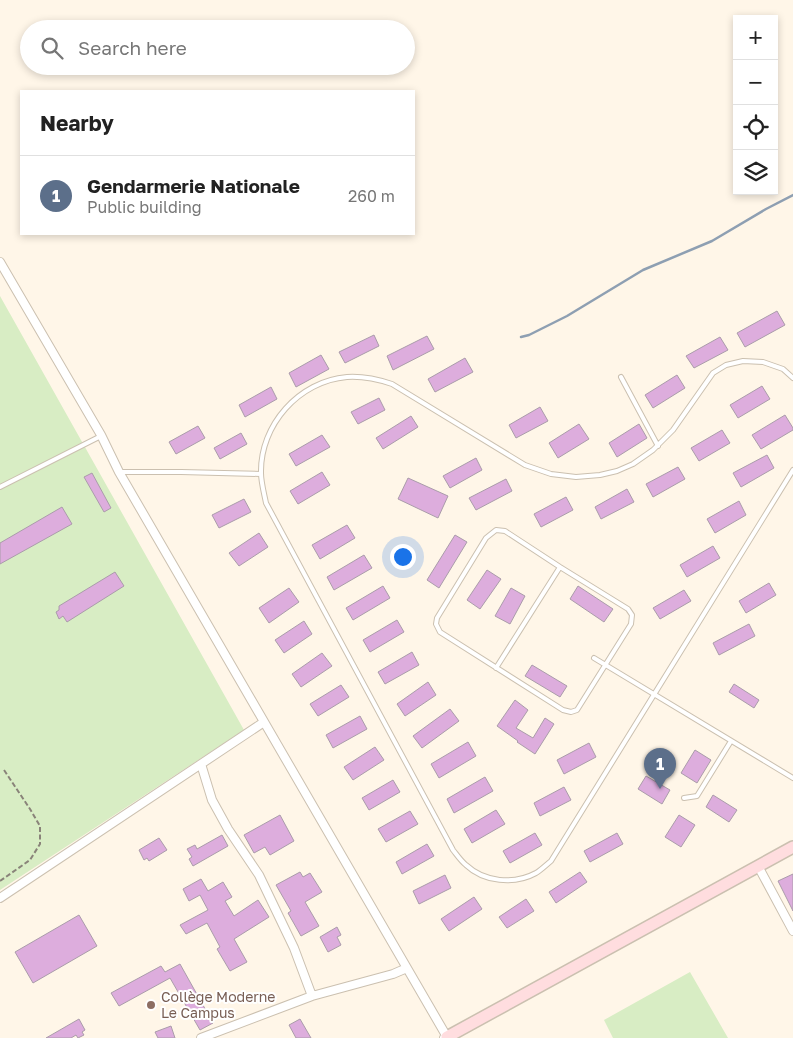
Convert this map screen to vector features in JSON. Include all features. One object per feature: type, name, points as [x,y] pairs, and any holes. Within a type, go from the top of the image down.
[{"type":"street","points":[[0,262],[446,1038],[793,848]]},
{"type":"street","points":[[0,898],[264,722]]},
{"type":"street","points":[[201,764],[212,800],[259,875],[294,948],[312,996]]},
{"type":"street","points":[[758,866],[793,931]]},
{"type":"street","points":[[201,1038],[312,996],[393,974],[407,968]]},
{"type":"lane","points":[[793,378],[783,370],[763,362],[743,361],[726,365],[713,373],[673,430],[658,446],[633,464],[618,471],[576,478],[551,474],[525,465],[392,384],[370,378],[347,377],[327,381],[306,390],[286,406],[274,422],[265,444],[261,474],[266,503],[453,850],[466,866],[484,876],[496,880],[510,881],[536,873],[551,861],[793,470]]},
{"type":"lane","points":[[621,376],[658,446]]},
{"type":"lane","points":[[0,487],[101,435]]},
{"type":"lane","points":[[119,472],[261,474]]},
{"type":"lane","points":[[496,530],[506,531],[628,609],[632,615],[631,624],[606,665],[577,710],[571,712],[563,710],[440,632],[436,624],[437,618],[486,538],[496,530]]},
{"type":"lane","points":[[496,668],[560,567]]},
{"type":"lane","points":[[594,658],[793,778]]},
{"type":"lane","points":[[684,798],[697,796],[731,741]]},
{"type":"path","points":[[0,881],[30,860],[40,844],[40,826],[4,770]]},
{"type":"green space","points":[[0,296],[244,730],[0,890]]},
{"type":"green space","points":[[690,972],[728,1038],[613,1038],[604,1020]]},
{"type":"building","points":[[777,311],[785,325],[745,347],[737,333]]},
{"type":"building","points":[[374,335],[379,346],[345,363],[339,352]]},
{"type":"building","points":[[427,336],[434,349],[393,370],[387,356]]},
{"type":"building","points":[[720,337],[728,350],[694,368],[686,356]]},
{"type":"building","points":[[321,355],[329,369],[296,387],[289,373]]},
{"type":"building","points":[[465,358],[473,372],[435,392],[428,379]]},
{"type":"building","points":[[677,375],[685,388],[653,408],[645,395]]},
{"type":"building","points":[[762,386],[770,399],[738,418],[730,405]]},
{"type":"building","points":[[271,387],[277,399],[245,417],[239,405]]},
{"type":"building","points":[[379,398],[385,410],[358,424],[351,412]]},
{"type":"building","points":[[540,407],[548,421],[516,438],[509,425]]},
{"type":"building","points":[[785,415],[793,430],[761,449],[752,435]]},
{"type":"building","points":[[411,416],[418,427],[383,449],[376,438]]},
{"type":"building","points":[[579,424],[589,439],[558,458],[549,443]]},
{"type":"building","points":[[639,424],[647,438],[617,457],[609,443]]},
{"type":"building","points":[[198,426],[205,438],[176,454],[169,442]]},
{"type":"building","points":[[722,430],[730,443],[699,461],[691,448]]},
{"type":"building","points":[[241,433],[247,444],[220,459],[214,448]]},
{"type":"building","points":[[322,435],[330,447],[296,466],[289,454]]},
{"type":"building","points":[[767,455],[774,468],[741,487],[733,473]]},
{"type":"building","points":[[476,458],[482,470],[450,488],[443,476]]},
{"type":"building","points":[[678,467],[685,479],[653,497],[646,484]]},
{"type":"building","points":[[322,472],[330,485],[298,504],[290,491]]},
{"type":"building","points":[[92,473],[111,508],[104,512],[84,477]]},
{"type":"building","points":[[408,478],[448,496],[438,518],[398,499]]},
{"type":"building","points":[[506,479],[512,491],[476,510],[469,498]]},
{"type":"building","points":[[627,489],[634,502],[601,519],[595,507]]},
{"type":"building","points":[[566,497],[573,510],[541,527],[534,514]]},
{"type":"building","points":[[244,499],[251,512],[219,528],[212,515]]},
{"type":"building","points":[[739,501],[746,515],[715,533],[707,519]]},
{"type":"building","points":[[62,507],[72,524],[0,564],[0,543]]},
{"type":"building","points":[[347,525],[355,538],[320,559],[312,545]]},
{"type":"building","points":[[259,533],[268,547],[239,566],[229,553]]},
{"type":"building","points":[[455,535],[467,542],[439,588],[427,580]]},
{"type":"building","points":[[713,546],[720,558],[687,577],[680,565]]},
{"type":"building","points":[[364,555],[372,568],[334,590],[327,577]]},
{"type":"building","points":[[487,570],[501,579],[480,609],[467,600]]},
{"type":"building","points":[[115,572],[124,586],[67,622],[63,616],[59,619],[56,612],[59,610],[59,606]]},
{"type":"building","points":[[769,583],[776,595],[746,613],[739,601]]},
{"type":"building","points":[[383,586],[390,598],[353,620],[346,608]]},
{"type":"building","points":[[578,586],[613,609],[604,622],[570,599]]},
{"type":"building","points":[[289,588],[299,602],[269,623],[259,608]]},
{"type":"building","points":[[511,588],[525,596],[510,624],[495,616]]},
{"type":"building","points":[[684,590],[691,601],[660,619],[653,608]]},
{"type":"building","points":[[397,620],[404,632],[370,652],[363,640]]},
{"type":"building","points":[[304,621],[312,634],[284,653],[275,640]]},
{"type":"building","points":[[749,624],[755,636],[719,655],[713,643]]},
{"type":"building","points":[[412,652],[419,665],[385,684],[378,672]]},
{"type":"building","points":[[322,653],[332,666],[301,687],[292,674]]},
{"type":"building","points":[[532,665],[567,686],[560,697],[525,676]]},
{"type":"building","points":[[428,682],[436,695],[405,716],[397,704]]},
{"type":"building","points":[[734,684],[759,700],[754,708],[729,692]]},
{"type":"building","points":[[341,685],[349,697],[318,716],[310,704]]},
{"type":"building","points":[[515,700],[528,710],[516,728],[533,738],[545,718],[554,724],[535,754],[497,726]]},
{"type":"building","points":[[450,709],[459,721],[422,748],[413,736]]},
{"type":"building","points":[[360,716],[367,729],[333,748],[326,735]]},
{"type":"building","points":[[468,742],[476,756],[439,778],[431,764]]},
{"type":"building","points":[[589,743],[596,757],[564,774],[557,760]]},
{"type":"building","points":[[375,747],[384,760],[353,780],[344,767]]},
{"type":"building","points":[[695,750],[711,760],[697,783],[681,773]]},
{"type":"building","points":[[646,776],[670,790],[662,804],[638,789]]},
{"type":"building","points":[[485,777],[493,791],[454,813],[447,799]]},
{"type":"building","points":[[393,780],[400,792],[369,810],[362,798]]},
{"type":"building","points":[[564,787],[571,800],[540,816],[534,803]]},
{"type":"building","points":[[713,795],[737,810],[729,822],[706,807]]},
{"type":"building","points":[[496,810],[505,824],[472,843],[464,829]]},
{"type":"building","points":[[410,811],[418,824],[386,842],[378,829]]},
{"type":"building","points":[[280,815],[294,841],[270,855],[265,847],[254,853],[244,835]]},
{"type":"building","points":[[679,815],[695,825],[681,847],[665,837]]},
{"type":"building","points":[[535,833],[542,845],[510,863],[503,851]]},
{"type":"building","points":[[617,833],[623,844],[590,862],[584,851]]},
{"type":"building","points":[[222,835],[228,846],[193,866],[189,859],[192,857],[187,849],[195,845],[197,849]]},
{"type":"building","points":[[159,838],[167,850],[149,861],[147,858],[144,860],[139,850]]},
{"type":"building","points":[[427,844],[434,856],[402,874],[396,862]]},
{"type":"building","points":[[300,872],[303,877],[310,873],[322,892],[305,902],[319,926],[301,936],[288,913],[291,911],[276,885]]},
{"type":"building","points":[[580,872],[587,882],[556,903],[549,892]]},
{"type":"building","points":[[793,874],[793,911],[778,881]]},
{"type":"building","points":[[445,875],[451,888],[419,904],[413,891]]},
{"type":"building","points":[[201,879],[208,891],[223,882],[232,897],[225,901],[234,916],[258,900],[269,917],[234,939],[247,962],[230,971],[217,949],[220,947],[207,923],[186,934],[180,925],[208,910],[200,895],[189,901],[183,889]]},
{"type":"building","points":[[474,897],[482,909],[449,931],[441,919]]},
{"type":"building","points":[[526,899],[534,911],[507,928],[499,917]]},
{"type":"building","points":[[79,915],[97,946],[33,983],[15,952]]},
{"type":"building","points":[[337,927],[341,935],[337,937],[341,945],[328,952],[320,937]]},
{"type":"building","points":[[180,964],[213,1023],[200,1030],[170,978],[119,1006],[111,993],[161,966],[165,972]]},
{"type":"building","points":[[79,1019],[85,1030],[82,1032],[84,1035],[78,1038],[76,1035],[71,1038],[46,1038]]},
{"type":"building","points":[[300,1019],[311,1038],[296,1038],[289,1025]]},
{"type":"building","points":[[171,1026],[175,1038],[158,1038],[155,1032]]},
{"type":"waterway","points":[[521,337],[529,335],[567,316],[643,270],[712,241],[793,195]]},
{"type":"place","name":"Gendarmerie Nationale","points":[[660,789]]},
{"type":"place","name":"Collège Moderne Le Campus","points":[[151,1005]]}]
